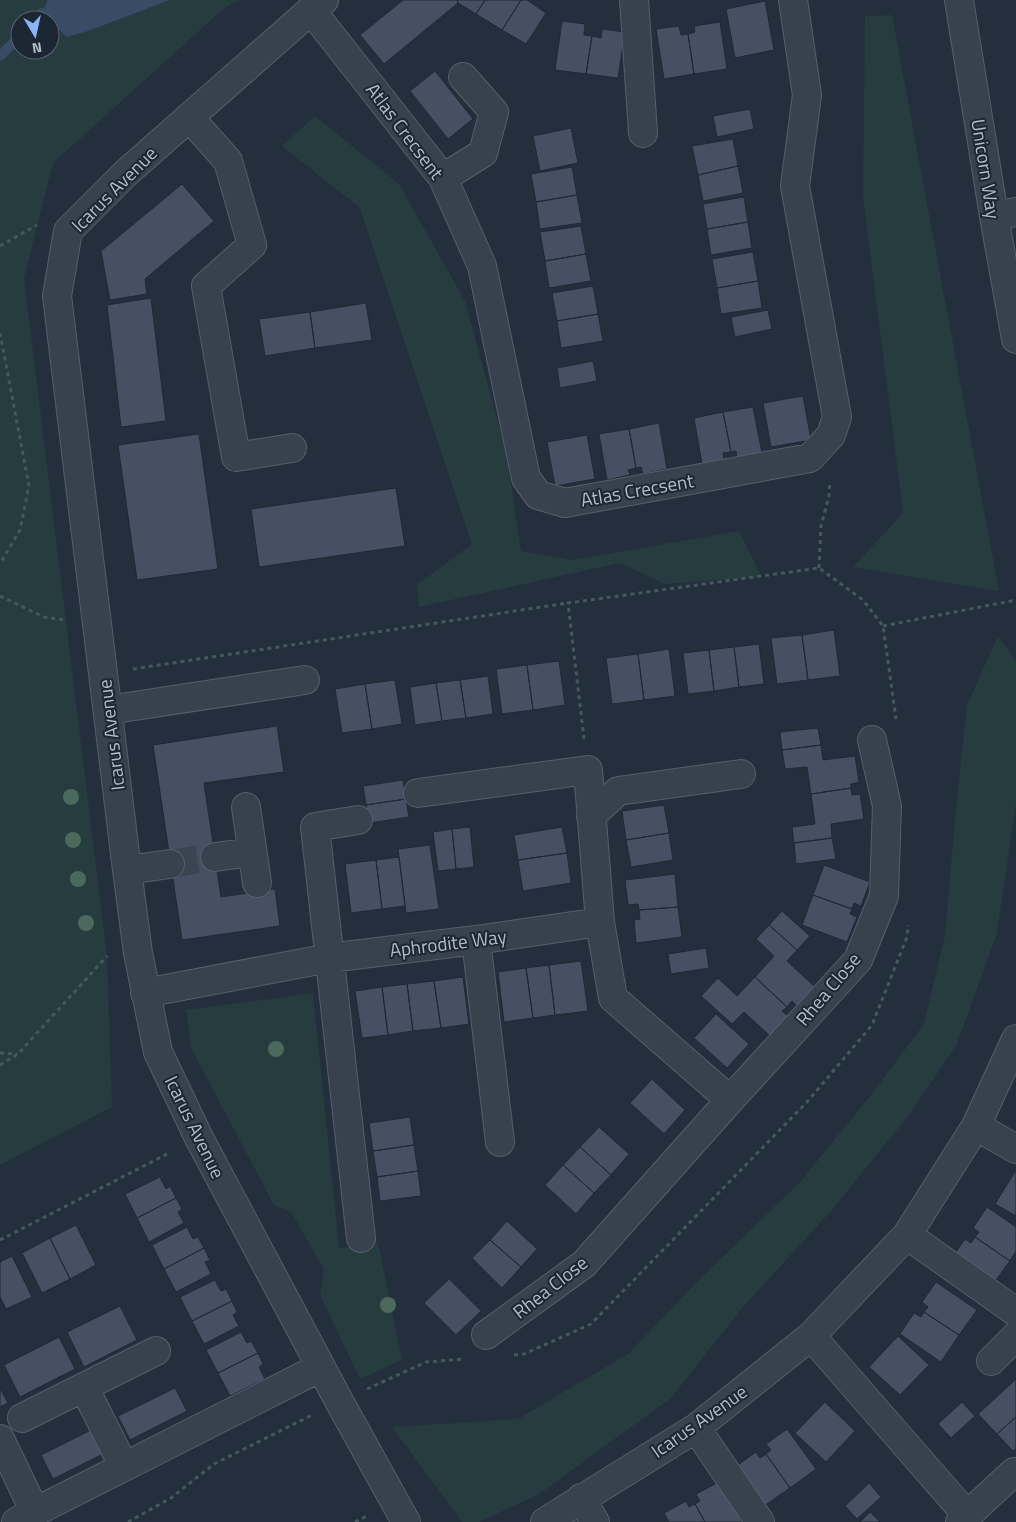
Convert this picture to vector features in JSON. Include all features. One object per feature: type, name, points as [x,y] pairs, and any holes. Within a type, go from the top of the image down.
[{"type":"street","points":[[634,0],[643,133]]},
{"type":"street","points":[[793,0],[807,95],[794,186],[837,418],[832,435]]},
{"type":"street","name":"Unicorn Way","points":[[959,0],[1005,214],[1016,339]]},
{"type":"street","name":"Atlas Crecsent","points":[[318,5],[443,178],[482,266],[526,478],[538,494],[565,503],[810,458],[832,435]]},
{"type":"street","name":"Icarus Avenue","points":[[318,5],[126,173],[68,231],[57,296],[138,953],[158,1052],[199,1138],[320,1366],[406,1522]]},
{"type":"street","points":[[443,178],[483,153],[494,112],[463,77]]},
{"type":"street","points":[[189,117],[228,162],[252,245],[206,286],[236,456],[292,448]]},
{"type":"street","points":[[108,710],[305,680]]},
{"type":"street","name":"Rhea Close","points":[[486,1335],[584,1264],[858,960],[884,896],[887,806],[872,740]]},
{"type":"street","points":[[418,793],[588,770],[600,922],[613,998],[730,1100]]},
{"type":"street","points":[[591,816],[618,791],[741,774]]},
{"type":"street","points":[[246,807],[257,883]]},
{"type":"street","points":[[358,820],[315,827],[328,958],[361,1238]]},
{"type":"street","points":[[215,857],[252,852]]},
{"type":"street","points":[[127,870],[170,864]]},
{"type":"street","name":"Aphrodite Way","points":[[145,993],[328,958],[476,940],[600,922]]},
{"type":"street","points":[[476,940],[500,1142]]},
{"type":"street","name":"Icarus Avenue","points":[[545,1522],[696,1428],[811,1336],[907,1235],[976,1126],[1016,1039]]},
{"type":"street","points":[[976,1126],[1016,1149]]},
{"type":"street","points":[[907,1235],[1016,1312]]},
{"type":"street","points":[[811,1336],[964,1519],[1014,1472]]},
{"type":"street","points":[[991,1361],[1016,1336]]},
{"type":"street","points":[[22,1418],[156,1351]]},
{"type":"street","points":[[0,1439],[25,1517],[320,1366]]},
{"type":"street","points":[[84,1387],[124,1467]]},
{"type":"street","points":[[696,1428],[760,1522]]},
{"type":"street","points":[[581,1498],[595,1522]]},
{"type":"path","points":[[0,332],[28,486],[20,530],[0,564]]},
{"type":"path","points":[[819,568],[821,526],[830,496],[832,435]]},
{"type":"path","points":[[103,674],[568,603],[819,568],[863,600],[883,626],[897,725]]},
{"type":"path","points":[[0,596],[44,617],[96,624]]},
{"type":"path","points":[[883,626],[1016,600]]},
{"type":"path","points":[[568,603],[588,770]]},
{"type":"path","points":[[0,1065],[18,1054],[107,956],[138,953]]},
{"type":"path","points":[[0,1052],[18,1054]]},
{"type":"path","points":[[0,1240],[199,1138]]},
{"type":"path","points":[[128,1522],[171,1498],[214,1464],[339,1401]]},
{"type":"green space","points":[[0,0],[238,0],[222,10],[53,163],[24,278],[107,956],[112,1107],[0,1165]]},
{"type":"green space","points":[[892,15],[999,591],[853,567],[903,513],[863,196],[865,16]]},
{"type":"green space","points":[[315,116],[399,184],[465,301],[506,452],[521,551],[572,560],[739,531],[762,577],[665,584],[620,563],[419,607],[417,585],[472,544],[360,208],[282,146]]},
{"type":"green space","points":[[998,636],[1016,661],[1016,803],[997,933],[957,1044],[909,1115],[831,1211],[743,1307],[671,1398],[539,1494],[479,1522],[462,1522],[392,1427],[518,1419],[628,1354],[698,1281],[800,1182],[871,1095],[924,1024],[945,936],[967,705]]},
{"type":"green space","points":[[313,993],[339,1248],[378,1243],[402,1360],[360,1379],[320,1295],[324,1269],[291,1212],[274,1205],[191,1048],[186,1010]]},
{"type":"water","points":[[48,0],[170,0],[67,37],[60,30],[60,10],[43,10]]},
{"type":"building","points":[[403,0],[457,0],[458,3],[384,64],[360,35]]},
{"type":"building","points":[[457,0],[485,0],[476,14],[458,3]]},
{"type":"building","points":[[485,0],[521,0],[502,30],[476,14]]},
{"type":"building","points":[[521,0],[527,0],[546,13],[526,44],[502,30]]},
{"type":"building","points":[[765,1],[774,50],[735,58],[726,9]]},
{"type":"building","points":[[562,21],[585,24],[584,35],[592,36],[586,74],[555,70]]},
{"type":"building","points":[[720,22],[727,69],[694,74],[688,34],[695,32],[694,26]]},
{"type":"building","points":[[679,26],[681,35],[688,34],[694,74],[664,79],[656,29]]},
{"type":"building","points":[[602,29],[625,32],[618,78],[586,74],[592,36],[601,38]]},
{"type":"building","points":[[435,71],[473,119],[448,139],[410,91]]},
{"type":"building","points":[[750,109],[754,129],[717,137],[713,116]]},
{"type":"building","points":[[571,128],[578,163],[540,171],[533,136]]},
{"type":"building","points":[[733,139],[738,166],[698,175],[692,146]]},
{"type":"building","points":[[738,166],[743,193],[703,201],[698,175]]},
{"type":"building","points":[[572,167],[577,195],[536,202],[531,174]]},
{"type":"building","points":[[182,184],[214,221],[145,279],[147,294],[110,300],[101,251]]},
{"type":"building","points":[[577,195],[582,223],[540,229],[536,202]]},
{"type":"building","points":[[744,197],[748,222],[707,229],[703,204]]},
{"type":"building","points":[[748,222],[752,248],[711,255],[707,229]]},
{"type":"building","points":[[581,226],[586,254],[545,261],[540,232]]},
{"type":"building","points":[[753,252],[758,281],[717,288],[712,259]]},
{"type":"building","points":[[586,254],[591,281],[549,288],[545,261]]},
{"type":"building","points":[[758,281],[762,308],[721,314],[717,288]]},
{"type":"building","points":[[593,286],[598,314],[557,321],[552,293]]},
{"type":"building","points":[[151,298],[166,421],[121,427],[107,305]]},
{"type":"building","points":[[366,303],[372,340],[315,348],[310,312]]},
{"type":"building","points":[[768,310],[772,329],[735,337],[731,317]]},
{"type":"building","points":[[310,312],[315,348],[265,356],[259,319]]},
{"type":"building","points":[[598,314],[603,341],[561,348],[557,321]]},
{"type":"building","points":[[593,361],[597,381],[560,388],[557,368]]},
{"type":"building","points":[[803,396],[811,440],[771,447],[763,403]]},
{"type":"building","points":[[753,407],[762,453],[737,458],[736,451],[731,452],[723,412]]},
{"type":"building","points":[[723,412],[731,452],[723,453],[724,459],[702,464],[694,418]]},
{"type":"building","points":[[659,423],[667,469],[643,474],[641,467],[636,468],[629,429]]},
{"type":"building","points":[[629,429],[636,468],[628,470],[630,475],[607,480],[599,434]]},
{"type":"building","points":[[199,434],[218,569],[137,580],[118,445]]},
{"type":"building","points":[[587,435],[595,479],[555,486],[547,442]]},
{"type":"building","points":[[396,488],[405,546],[259,567],[251,509]]},
{"type":"building","points":[[834,630],[840,676],[808,680],[802,635]]},
{"type":"building","points":[[802,635],[808,680],[777,684],[771,638]]},
{"type":"building","points":[[759,644],[764,684],[739,687],[734,647]]},
{"type":"building","points":[[734,647],[739,687],[714,691],[709,650]]},
{"type":"building","points":[[669,649],[675,696],[644,700],[638,654]]},
{"type":"building","points":[[709,650],[714,691],[688,694],[683,653]]},
{"type":"building","points":[[638,654],[644,700],[612,704],[606,658]]},
{"type":"building","points":[[559,661],[565,705],[533,710],[527,665]]},
{"type":"building","points":[[527,665],[533,710],[502,714],[496,669]]},
{"type":"building","points":[[488,676],[493,714],[466,718],[460,680]]},
{"type":"building","points":[[395,680],[402,724],[372,729],[365,684]]},
{"type":"building","points":[[460,680],[466,718],[442,721],[436,683]]},
{"type":"building","points":[[436,683],[442,721],[415,725],[410,687]]},
{"type":"building","points":[[365,684],[372,729],[342,733],[335,689]]},
{"type":"building","points":[[277,726],[284,772],[204,783],[221,897],[275,889],[280,926],[182,940],[153,745]]},
{"type":"building","points":[[818,728],[821,745],[782,750],[780,732]]},
{"type":"building","points":[[821,745],[823,760],[855,756],[859,782],[851,784],[851,788],[811,794],[807,767],[785,769],[782,750]]},
{"type":"building","points":[[403,780],[406,799],[366,805],[363,786]]},
{"type":"building","points":[[851,788],[852,795],[860,794],[864,819],[831,824],[832,838],[794,843],[792,827],[815,824],[811,794]]},
{"type":"building","points":[[406,799],[409,817],[369,823],[366,805]]},
{"type":"building","points":[[664,805],[669,833],[626,840],[622,811]]},
{"type":"building","points":[[470,827],[474,867],[456,869],[452,829]]},
{"type":"building","points":[[562,827],[567,853],[518,860],[514,835]]},
{"type":"building","points":[[452,829],[456,869],[438,871],[433,832]]},
{"type":"building","points":[[669,833],[673,860],[631,867],[626,840]]},
{"type":"building","points":[[832,838],[836,859],[796,864],[794,843]]},
{"type":"building","points":[[430,845],[439,909],[406,913],[398,849]]},
{"type":"building","points":[[567,853],[571,883],[523,891],[518,860]]},
{"type":"building","points":[[399,857],[405,906],[382,909],[376,860]]},
{"type":"building","points":[[376,860],[382,909],[351,913],[345,864]]},
{"type":"building","points":[[824,865],[870,882],[861,906],[854,903],[852,909],[813,895]]},
{"type":"building","points":[[675,874],[678,907],[639,910],[638,904],[628,905],[625,880]]},
{"type":"building","points":[[813,895],[852,909],[850,914],[857,917],[847,942],[802,925]]},
{"type":"building","points":[[678,907],[682,937],[636,943],[634,920],[640,919],[639,910]]},
{"type":"building","points":[[782,911],[810,936],[797,950],[769,925]]},
{"type":"building","points":[[769,925],[797,950],[787,961],[815,987],[797,1006],[792,1001],[787,1007],[755,977],[774,956],[756,939]]},
{"type":"building","points":[[706,948],[709,968],[671,974],[668,954]]},
{"type":"building","points":[[581,961],[588,1011],[555,1015],[549,965]]},
{"type":"building","points":[[549,965],[555,1015],[533,1018],[526,968]]},
{"type":"building","points":[[526,968],[533,1018],[504,1022],[498,972]]},
{"type":"building","points":[[463,977],[469,1024],[441,1028],[434,981]]},
{"type":"building","points":[[755,977],[787,1007],[782,1011],[788,1016],[770,1036],[744,1012],[732,1024],[701,996],[718,978],[737,996]]},
{"type":"building","points":[[434,981],[441,1028],[413,1031],[407,984]]},
{"type":"building","points":[[407,984],[413,1031],[388,1035],[382,987]]},
{"type":"building","points":[[382,987],[388,1035],[362,1038],[355,991]]},
{"type":"building","points":[[716,1014],[749,1044],[727,1068],[694,1038]]},
{"type":"building","points":[[652,1079],[685,1110],[664,1134],[630,1103]]},
{"type":"building","points":[[410,1117],[414,1145],[373,1151],[369,1123]]},
{"type":"building","points":[[599,1127],[629,1154],[611,1175],[580,1147]]},
{"type":"building","points":[[414,1145],[418,1171],[377,1177],[373,1151]]},
{"type":"building","points":[[580,1147],[611,1175],[594,1193],[563,1165]]},
{"type":"building","points":[[563,1165],[594,1193],[576,1214],[545,1185]]},
{"type":"building","points":[[1016,1170],[1016,1216],[995,1204]]},
{"type":"building","points":[[418,1171],[421,1196],[380,1201],[377,1177]]},
{"type":"building","points":[[160,1177],[166,1189],[170,1186],[176,1198],[137,1218],[125,1194]]},
{"type":"building","points":[[176,1198],[182,1209],[178,1212],[184,1223],[149,1242],[137,1218]]},
{"type":"building","points":[[987,1207],[1016,1227],[1016,1251],[1010,1261],[975,1237],[979,1232],[973,1228]]},
{"type":"building","points":[[507,1221],[537,1249],[521,1267],[490,1240]]},
{"type":"building","points":[[76,1225],[96,1265],[70,1279],[50,1238]]},
{"type":"building","points":[[187,1227],[193,1239],[198,1237],[204,1248],[164,1269],[152,1245]]},
{"type":"building","points":[[975,1237],[1010,1261],[991,1287],[951,1259],[965,1239],[971,1243]]},
{"type":"building","points":[[50,1238],[70,1279],[42,1293],[22,1253]]},
{"type":"building","points":[[490,1240],[521,1267],[502,1288],[472,1258]]},
{"type":"building","points":[[204,1248],[210,1260],[205,1262],[211,1274],[176,1292],[164,1269]]},
{"type":"building","points":[[12,1256],[32,1297],[6,1309],[0,1297],[0,1262]]},
{"type":"building","points":[[449,1279],[481,1311],[456,1335],[424,1303]]},
{"type":"building","points":[[215,1280],[221,1291],[226,1289],[232,1301],[192,1321],[180,1297]]},
{"type":"building","points":[[936,1282],[977,1310],[959,1335],[924,1312],[928,1307],[922,1302]]},
{"type":"building","points":[[232,1301],[237,1312],[233,1315],[239,1326],[204,1344],[192,1321]]},
{"type":"building","points":[[120,1306],[137,1340],[84,1367],[67,1332]]},
{"type":"building","points":[[924,1312],[959,1335],[941,1362],[900,1334],[914,1313],[921,1317]]},
{"type":"building","points":[[241,1332],[247,1343],[251,1341],[258,1353],[218,1373],[206,1350]]},
{"type":"building","points":[[898,1336],[929,1365],[900,1395],[869,1367]]},
{"type":"building","points":[[59,1337],[75,1369],[20,1397],[4,1365]]},
{"type":"building","points":[[258,1353],[263,1364],[259,1367],[265,1379],[230,1396],[218,1373]]},
{"type":"building","points":[[1016,1379],[1016,1417],[997,1434],[978,1414]]},
{"type":"building","points":[[0,1388],[8,1403],[0,1407]]},
{"type":"building","points":[[175,1388],[187,1411],[130,1440],[118,1416]]},
{"type":"building","points":[[825,1402],[855,1431],[826,1462],[795,1433]]},
{"type":"building","points":[[962,1402],[975,1416],[951,1438],[938,1424]]},
{"type":"building","points":[[1016,1417],[1016,1449],[1013,1451],[997,1434]]},
{"type":"building","points":[[95,1428],[107,1452],[53,1479],[41,1455]]},
{"type":"building","points":[[787,1429],[816,1469],[790,1488],[766,1454],[771,1450],[766,1444]]},
{"type":"building","points":[[756,1452],[760,1458],[766,1454],[790,1488],[764,1506],[735,1467]]},
{"type":"building","points":[[719,1482],[742,1522],[705,1522],[695,1504],[700,1501],[696,1494]]},
{"type":"building","points":[[869,1483],[881,1497],[857,1519],[845,1506]]},
{"type":"building","points":[[686,1501],[689,1507],[695,1504],[705,1522],[669,1522],[664,1513]]},
{"type":"building","points":[[870,1512],[880,1522],[860,1522]]},
{"type":"waterway","points":[[0,56],[10,46]]},
{"type":"tunnel","points":[[170,864],[215,857]]}]
